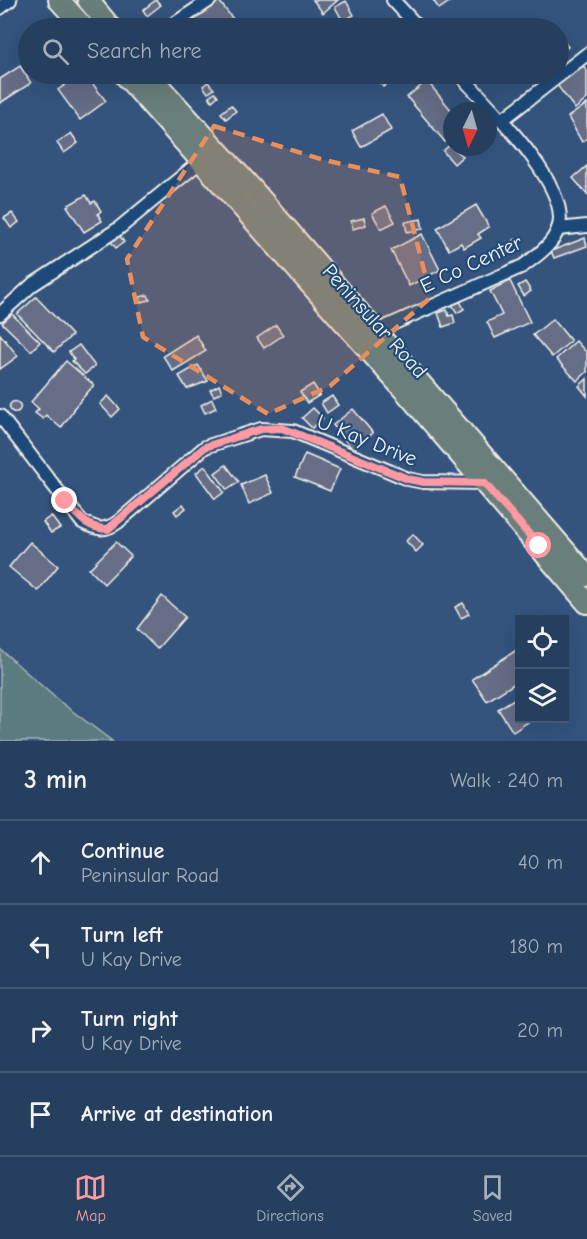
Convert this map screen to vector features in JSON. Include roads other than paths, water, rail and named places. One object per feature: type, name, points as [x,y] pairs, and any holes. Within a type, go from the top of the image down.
[{"type":"main road","points":[[59,0],[75,18]]},
{"type":"main road","points":[[88,0],[103,18]]},
{"type":"main road","name":"Peninsular Road","points":[[133,84],[587,603]]},
{"type":"main road","name":"Peninsular Road","points":[[157,84],[255,192],[587,576]]},
{"type":"street","points":[[0,8],[10,0]]},
{"type":"street","points":[[183,18],[210,0]]},
{"type":"street","points":[[393,0],[410,18]]},
{"type":"street","points":[[569,68],[587,54]]},
{"type":"street","points":[[468,84],[502,120],[548,180],[558,200],[558,229],[587,226]]},
{"type":"street","points":[[502,120],[548,84]]},
{"type":"street","points":[[0,314],[32,285],[118,229],[201,161]]},
{"type":"street","name":"E Co Center","points":[[374,332],[523,266],[543,251],[558,229]]},
{"type":"street","name":"U Kay Drive","points":[[0,416],[82,522],[97,529],[108,529],[118,522],[205,447],[261,429],[293,431],[408,479],[423,482],[484,483]]}]
